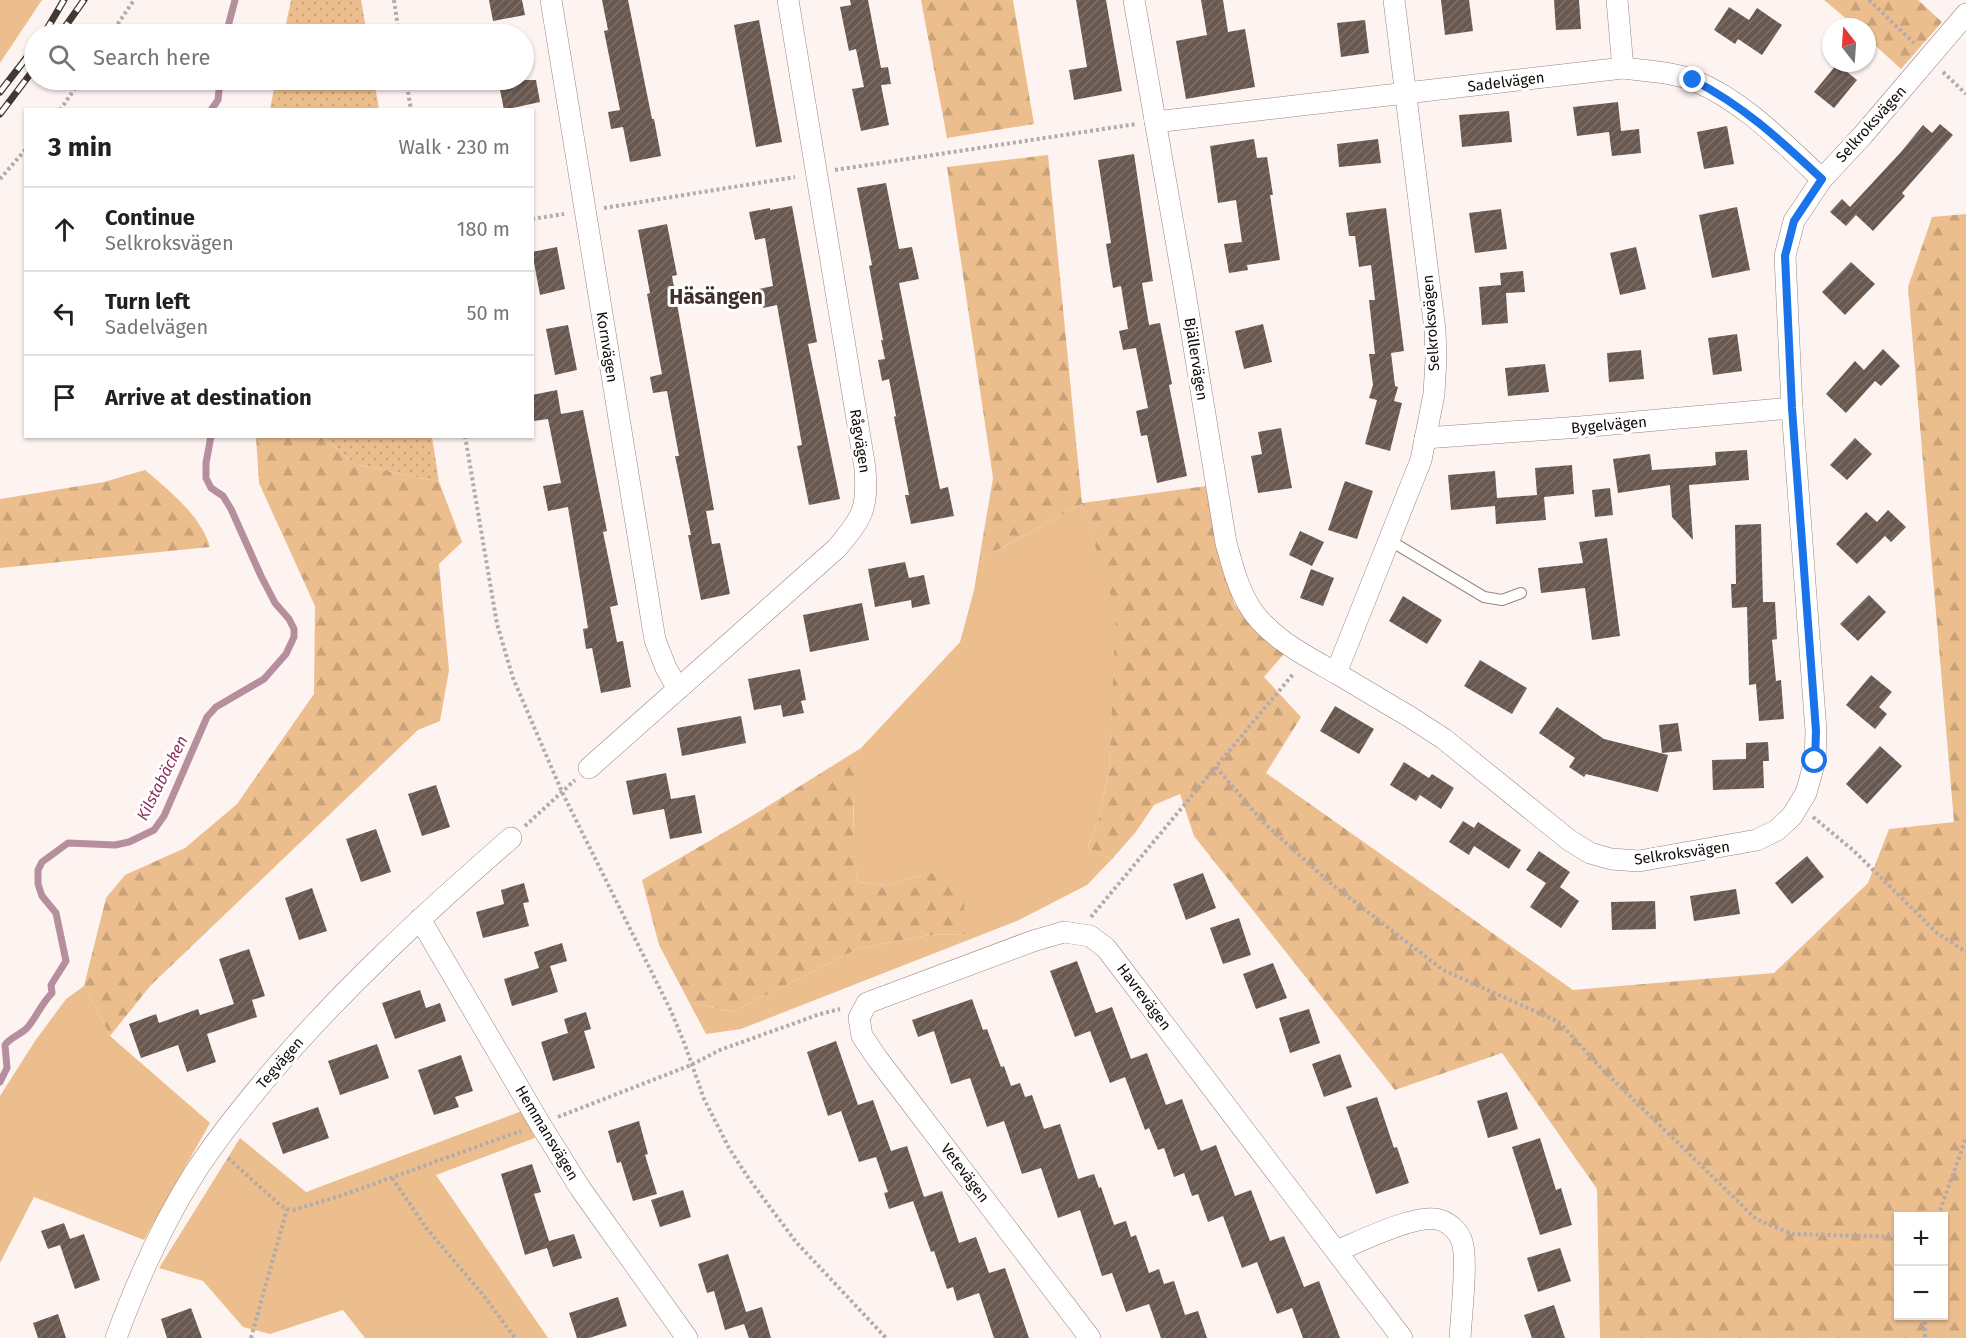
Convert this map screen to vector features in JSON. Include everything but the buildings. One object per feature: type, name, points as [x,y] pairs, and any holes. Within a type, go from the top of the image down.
[{"type":"street","name":"Kornvägen","points":[[551,0],[655,640],[666,668],[678,689]]},
{"type":"street","name":"Rågvägen","points":[[589,768],[837,548],[854,528],[864,510],[865,468],[788,0]]},
{"type":"street","name":"Bjällervägen","points":[[1134,0],[1228,553],[1234,574],[1249,606],[1270,631],[1307,657],[1336,673]]},
{"type":"street","name":"Selkroksvägen","points":[[1394,0],[1435,330],[1434,394],[1421,460],[1336,673],[1444,739],[1569,840],[1590,853],[1639,861],[1750,842],[1777,830],[1792,816],[1806,793],[1815,761],[1816,731],[1792,408],[1785,256],[1794,221],[1822,179],[1863,135],[1966,14]]},
{"type":"street","points":[[1617,0],[1623,68]]},
{"type":"street","name":"Sadelvägen","points":[[1155,122],[1623,68],[1659,72],[1693,80],[1719,93],[1761,123],[1822,179]]},
{"type":"street","name":"Bygelvägen","points":[[1425,438],[1580,428],[1792,408]]},
{"type":"street","name":"Tegvägen","points":[[116,1338],[133,1291],[162,1228],[194,1173],[231,1120],[293,1046],[360,976],[511,838]]},
{"type":"street","name":"Hemmansvägen","points":[[420,920],[540,1124],[610,1232],[687,1338]]},
{"type":"street","name":"Havrevägen","points":[[867,1003],[1054,935],[1064,932],[1090,936],[1106,948],[1402,1338]]},
{"type":"street","name":"Vetevägen","points":[[867,1003],[859,1018],[862,1036],[877,1059],[1090,1338]]},
{"type":"street","points":[[1336,1251],[1414,1220],[1436,1219],[1453,1227],[1462,1242],[1464,1256],[1460,1338]]},
{"type":"lane","points":[[1389,540],[1484,597],[1502,600],[1521,593]]},
{"type":"path","points":[[118,24],[135,0]]},
{"type":"path","points":[[393,0],[397,24]]},
{"type":"path","points":[[1869,0],[1966,94]]},
{"type":"path","points":[[61,108],[74,90]]},
{"type":"path","points":[[408,90],[411,108]]},
{"type":"path","points":[[534,219],[1155,122]]},
{"type":"path","points":[[0,179],[24,151]]},
{"type":"path","points":[[465,438],[488,578],[503,647],[522,702],[562,792],[670,1011],[685,1045],[704,1100],[729,1148],[749,1179],[796,1242],[886,1338]]},
{"type":"path","points":[[1090,918],[1307,657]]},
{"type":"path","points":[[1098,909],[1231,749]]},
{"type":"path","points":[[1216,767],[1263,822],[1329,882],[1443,970],[1559,1022],[1602,1069],[1756,1219],[1792,1234],[1894,1237]]},
{"type":"path","points":[[511,838],[589,768]]},
{"type":"path","points":[[1798,806],[1854,851],[1937,933],[1966,952]]},
{"type":"path","points":[[214,1145],[287,1209],[293,1210],[392,1178],[540,1124],[691,1065],[720,1050],[820,1014],[867,1003]]},
{"type":"path","points":[[1939,1212],[1966,1138]]},
{"type":"path","points":[[392,1178],[427,1229],[484,1296],[515,1338]]},
{"type":"path","points":[[251,1338],[287,1209]]},
{"type":"path","points":[[1925,1320],[1925,1338]]},
{"type":"green space","points":[[0,0],[42,0],[24,24],[0,63]]},
{"type":"green space","points":[[291,0],[361,0],[365,24],[286,24]]},
{"type":"green space","points":[[921,0],[1013,0],[1034,124],[947,138]]},
{"type":"green space","points":[[1824,0],[1918,0],[1942,22],[1901,69],[1876,46],[1876,18],[1845,18]]},
{"type":"green space","points":[[274,90],[376,90],[379,108],[270,108]]},
{"type":"green space","points":[[1048,155],[1082,503],[1206,486],[1234,604],[1284,654],[1264,677],[1301,717],[1266,773],[1573,990],[1774,973],[1868,883],[1889,829],[1954,822],[1908,287],[1932,217],[1966,214],[1966,1338],[1600,1338],[1597,1189],[1502,1053],[1395,1090],[1194,836],[1180,794],[1154,805],[1135,833],[1112,859],[1088,848],[1099,819],[1109,770],[1116,612],[1082,504],[979,560],[993,478],[947,167]]},
{"type":"green space","points":[[256,438],[324,438],[355,464],[439,482],[462,542],[439,564],[449,670],[440,721],[418,730],[151,985],[110,1036],[84,986],[106,898],[125,875],[185,848],[237,804],[314,694],[315,606],[259,483]]},
{"type":"green space","points":[[324,438],[432,438],[439,482],[355,464]]},
{"type":"green space","points":[[145,470],[174,495],[192,515],[200,525],[210,547],[0,568],[0,499],[104,482]]},
{"type":"green space","points":[[1082,504],[1117,612],[1109,770],[1099,819],[1088,848],[1112,859],[1087,885],[1019,920],[741,1029],[706,1034],[689,1002],[732,1012],[857,949],[929,935],[964,934],[934,872],[887,885],[858,882],[853,848],[854,777],[861,748],[960,642],[974,590],[979,560]]},
{"type":"green space","points":[[861,748],[855,781],[853,815],[858,882],[887,885],[934,872],[964,896],[965,934],[929,935],[857,949],[732,1012],[689,1002],[659,945],[642,880],[747,819]]},
{"type":"green space","points":[[84,986],[110,1036],[210,1123],[144,1240],[34,1197],[0,1263],[0,1096],[35,1041],[66,999]]},
{"type":"green space","points":[[522,1111],[535,1138],[436,1175],[548,1338],[365,1338],[343,1310],[270,1334],[243,1327],[203,1281],[159,1268],[240,1138],[306,1192]]},
{"type":"waterway","name":"Kilstabäcken","points":[[229,24],[235,0]]},
{"type":"waterway","name":"Kilstabäcken","points":[[212,108],[218,100],[219,90]]},
{"type":"waterway","name":"Kilstabäcken","points":[[0,1082],[7,1068],[5,1045],[30,1024],[52,993],[51,985],[66,961],[56,913],[42,896],[38,884],[38,870],[42,862],[68,843],[115,845],[129,842],[154,830],[164,816],[207,717],[216,707],[264,679],[286,654],[294,637],[294,629],[289,619],[275,603],[231,509],[223,496],[211,488],[206,478],[211,438]]},
{"type":"railway","points":[[50,24],[64,0]]},
{"type":"railway","points":[[67,24],[84,0]]},
{"type":"railway","points":[[0,92],[24,61]]},
{"type":"railway","points":[[0,114],[24,82]]},
{"type":"district","name":"Häsängen","points":[[716,297]]},
{"type":"route","points":[[1693,80],[1719,93],[1761,123],[1822,179],[1794,221],[1785,256],[1792,408],[1816,731],[1815,761]]}]
